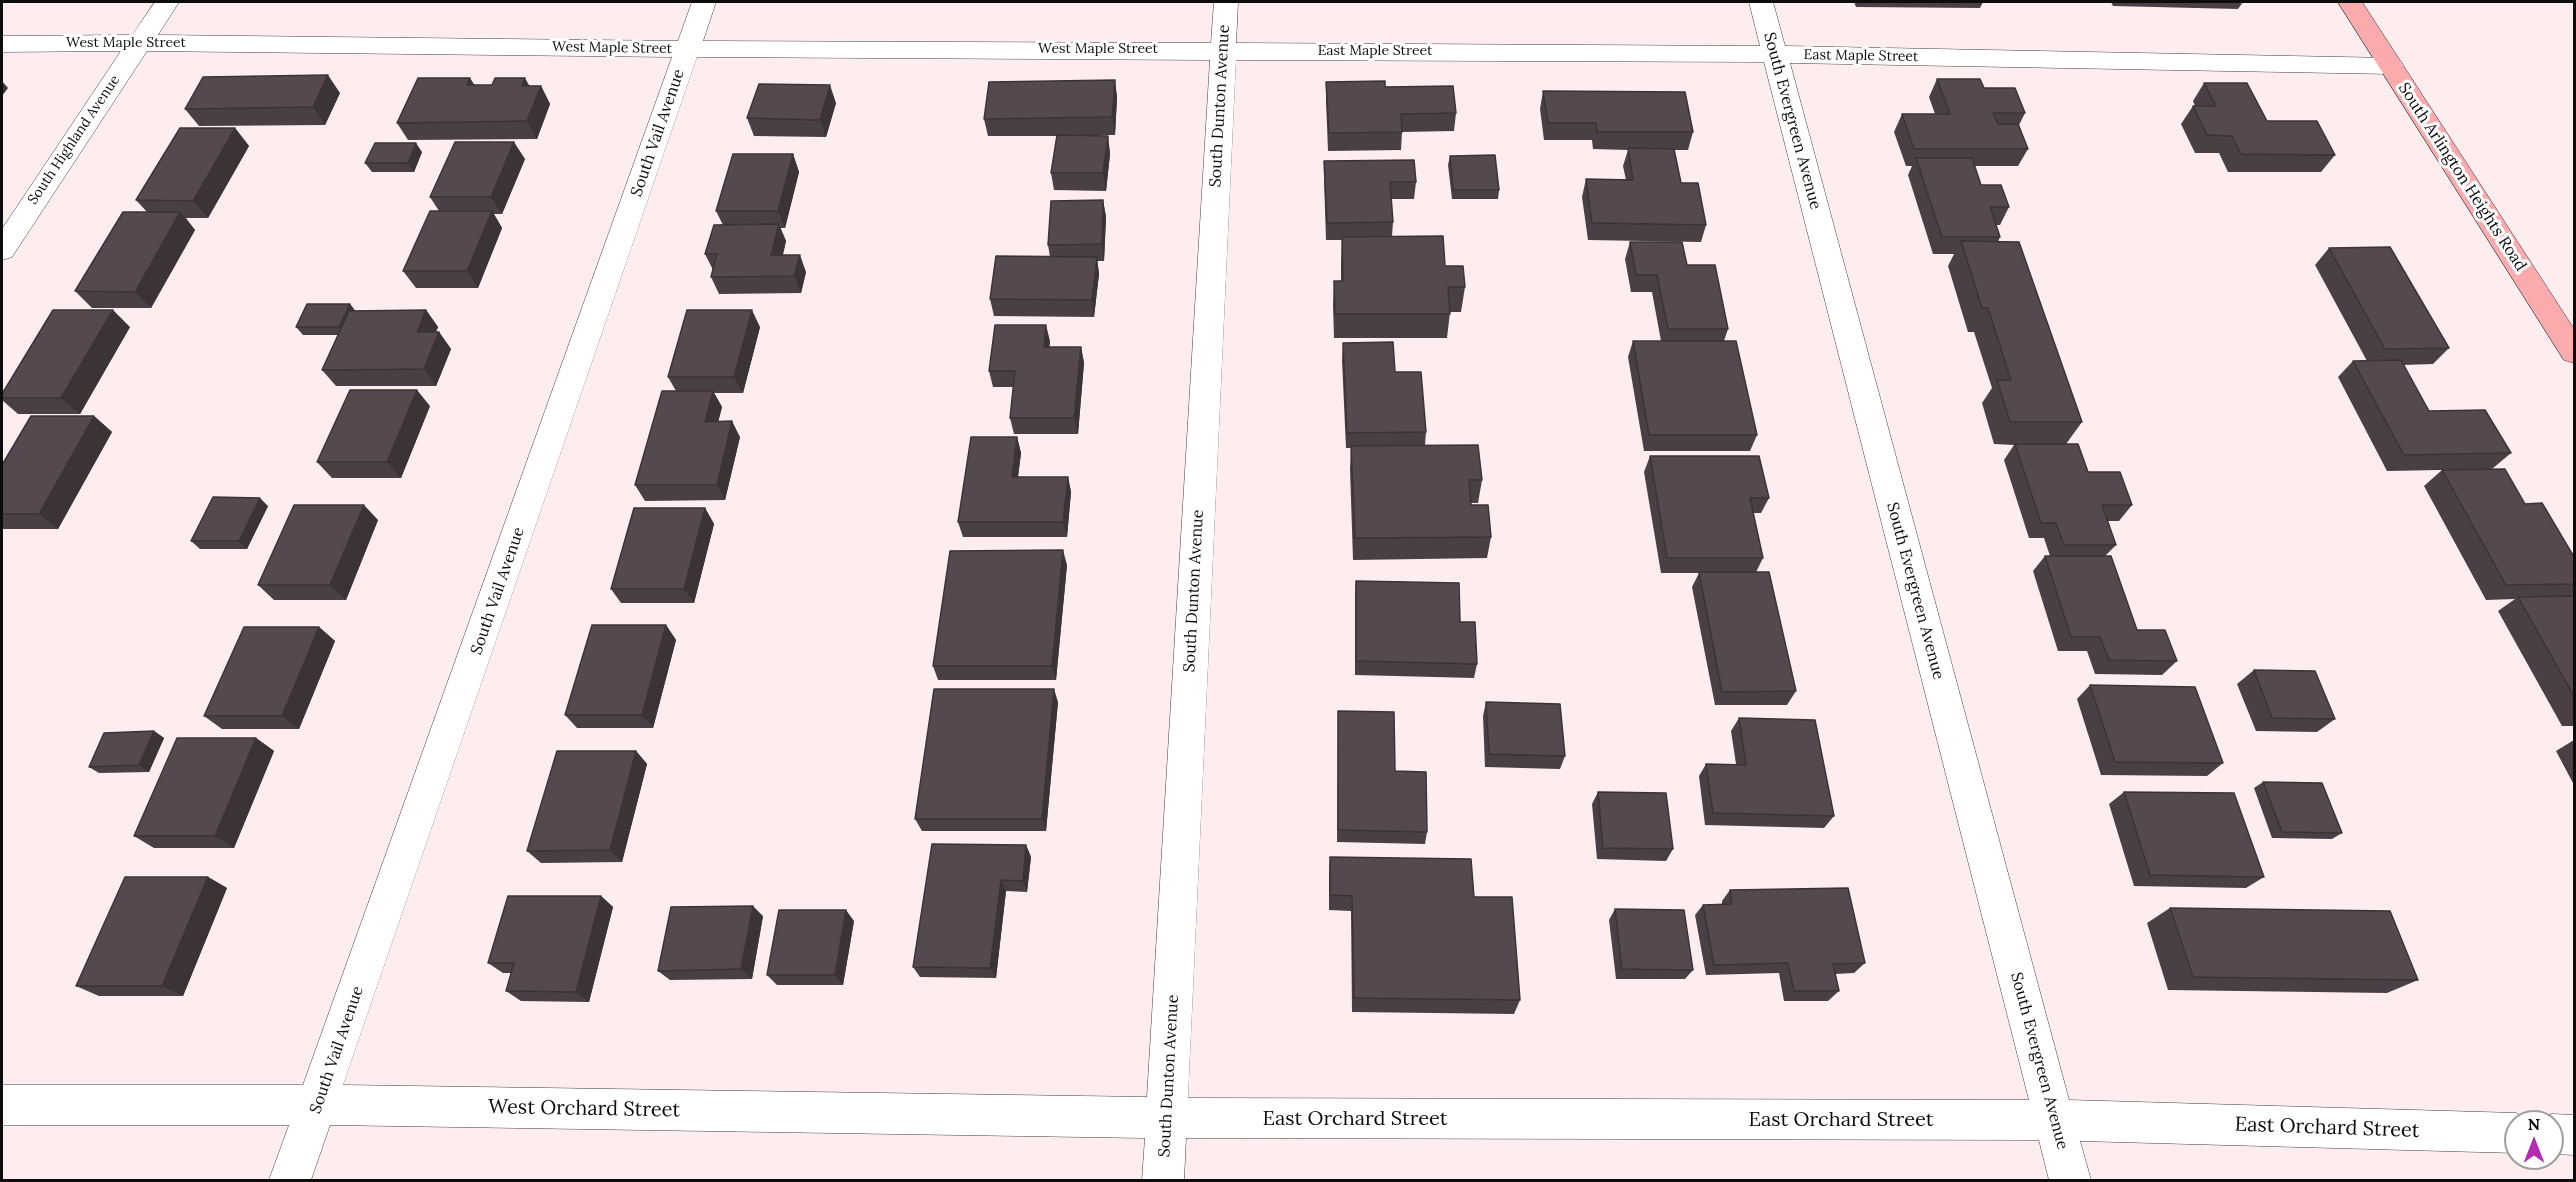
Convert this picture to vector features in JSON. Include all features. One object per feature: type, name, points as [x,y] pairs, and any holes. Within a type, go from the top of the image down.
[{"type":"main road","name":"South Arlington Heights Road","points":[[2350,2],[2574,352]]},
{"type":"street","name":"South Highland Avenue","points":[[2,250],[167,2]]},
{"type":"street","name":"South Vail Avenue","points":[[290,1180],[704,2]]},
{"type":"street","name":"South Dunton Avenue","points":[[1163,1180],[1226,2]]},
{"type":"street","name":"South Evergreen Avenue","points":[[1761,2],[2070,1180]]},
{"type":"street","name":"West Maple Street","points":[[2,44],[1223,50]]},
{"type":"street","name":"East Maple Street","points":[[1223,50],[1774,54],[2391,66]]},
{"type":"street","name":"West Orchard Street","points":[[2,1105],[318,1105],[1166,1118]]},
{"type":"street","name":"East Orchard Street","points":[[1166,1118],[2054,1120],[2504,1133]]},
{"type":"building","points":[[328,75],[313,107],[185,109],[203,77]]},
{"type":"building","points":[[418,78],[470,78],[467,85],[492,85],[495,78],[525,78],[522,86],[541,86],[527,121],[397,123]]},
{"type":"building","points":[[1937,79],[1980,79],[1984,88],[2015,88],[2025,113],[1993,113],[1998,124],[2018,124],[2028,149],[1914,149],[1902,114],[1950,114]]},
{"type":"building","points":[[1115,80],[1112,117],[984,119],[989,82]]},
{"type":"building","points":[[1385,81],[1385,87],[1453,86],[1456,113],[1401,114],[1402,132],[1329,133],[1326,82]]},
{"type":"building","points":[[2204,83],[2247,83],[2267,121],[2317,121],[2335,155],[2241,154],[2232,136],[2207,135],[2193,106],[2216,106]]},
{"type":"building","points":[[759,84],[830,85],[820,120],[747,118]]},
{"type":"building","points":[[1543,91],[1685,92],[1693,132],[1597,132],[1596,123],[1548,123]]},
{"type":"building","points":[[180,128],[235,128],[193,201],[136,200]]},
{"type":"building","points":[[1057,135],[1108,136],[1103,173],[1051,173]]},
{"type":"building","points":[[455,142],[514,142],[491,197],[430,197]]},
{"type":"building","points":[[375,143],[416,143],[408,163],[365,163]]},
{"type":"building","points":[[1628,148],[1674,149],[1681,183],[1698,183],[1706,225],[1592,223],[1586,179],[1633,180]]},
{"type":"building","points":[[733,154],[793,154],[778,211],[716,211]]},
{"type":"building","points":[[1495,155],[1499,190],[1453,190],[1450,156]]},
{"type":"building","points":[[1916,158],[1972,158],[1981,185],[2001,185],[2009,207],[1990,207],[2000,237],[1942,237]]},
{"type":"building","points":[[1414,160],[1416,182],[1390,182],[1393,222],[1327,223],[1324,161]]},
{"type":"building","points":[[1103,200],[1102,244],[1048,245],[1051,201]]},
{"type":"building","points":[[430,211],[492,211],[467,271],[403,271]]},
{"type":"building","points":[[123,212],[180,212],[135,292],[75,291]]},
{"type":"building","points":[[779,224],[771,255],[800,255],[794,276],[711,277],[717,254],[705,254],[714,225]]},
{"type":"building","points":[[1443,236],[1445,266],[1463,266],[1465,287],[1448,287],[1450,314],[1335,314],[1334,281],[1343,281],[1342,237]]},
{"type":"building","points":[[1961,241],[2019,242],[2082,422],[2010,422],[1997,380],[2011,380],[1988,308],[1982,308]]},
{"type":"building","points":[[1630,242],[1682,242],[1687,265],[1715,265],[1728,329],[1668,329],[1657,275],[1636,275]]},
{"type":"building","points":[[2390,247],[2449,348],[2385,349],[2329,248]]},
{"type":"building","points":[[996,256],[1097,257],[1092,300],[990,299]]},
{"type":"building","points":[[307,304],[350,304],[339,327],[296,327]]},
{"type":"building","points":[[53,310],[113,310],[61,398],[2,398],[2,394]]},
{"type":"building","points":[[426,310],[417,332],[439,332],[424,369],[322,370],[349,311]]},
{"type":"building","points":[[687,310],[752,310],[734,377],[668,377]]},
{"type":"building","points":[[995,325],[1046,325],[1044,347],[1081,347],[1074,418],[1010,418],[1015,371],[989,371]]},
{"type":"building","points":[[1633,341],[1736,341],[1757,435],[1649,435]]},
{"type":"building","points":[[1393,342],[1395,372],[1421,372],[1426,432],[1347,433],[1343,343]]},
{"type":"building","points":[[2401,360],[2429,411],[2485,410],[2511,453],[2404,455],[2353,361]]},
{"type":"building","points":[[350,390],[417,390],[387,462],[317,462]]},
{"type":"building","points":[[662,391],[713,391],[705,422],[732,421],[717,485],[635,485]]},
{"type":"building","points":[[31,416],[94,416],[39,514],[2,514],[2,465]]},
{"type":"building","points":[[971,437],[1017,437],[1012,477],[1068,477],[1063,522],[958,522]]},
{"type":"building","points":[[2015,444],[2078,444],[2088,472],[2120,472],[2132,505],[2102,505],[2116,545],[2064,545],[2056,523],[2041,523]]},
{"type":"building","points":[[1478,445],[1482,480],[1469,480],[1471,505],[1488,505],[1491,537],[1355,538],[1351,446]]},
{"type":"building","points":[[1650,456],[1759,456],[1769,498],[1750,498],[1763,558],[1667,558]]},
{"type":"building","points":[[2505,469],[2525,504],[2542,503],[2574,557],[2574,584],[2506,585],[2442,470]]},
{"type":"building","points":[[213,497],[260,498],[239,541],[191,541]]},
{"type":"building","points":[[294,505],[364,505],[330,585],[258,585]]},
{"type":"building","points":[[634,508],[705,508],[684,589],[611,589]]},
{"type":"building","points":[[1063,550],[1052,666],[933,666],[950,551]]},
{"type":"building","points":[[2045,556],[2111,556],[2137,630],[2165,630],[2177,661],[2109,660],[2100,637],[2071,637]]},
{"type":"building","points":[[1699,572],[1769,572],[1796,691],[1722,692]]},
{"type":"building","points":[[1356,581],[1459,583],[1460,622],[1475,622],[1477,664],[1356,661]]},
{"type":"building","points":[[2574,596],[2574,696],[2518,597]]},
{"type":"building","points":[[592,625],[666,625],[642,715],[565,715]]},
{"type":"building","points":[[244,627],[319,627],[282,716],[204,716]]},
{"type":"building","points":[[2254,670],[2315,671],[2335,719],[2272,718]]},
{"type":"building","points":[[2090,685],[2195,687],[2223,763],[2115,762]]},
{"type":"building","points":[[934,689],[1054,689],[1042,819],[915,819]]},
{"type":"building","points":[[1486,702],[1560,704],[1565,756],[1489,754]]},
{"type":"building","points":[[1338,711],[1394,712],[1395,771],[1426,772],[1427,832],[1338,830]]},
{"type":"building","points":[[1739,718],[1815,720],[1834,816],[1713,813],[1706,764],[1746,765]]},
{"type":"building","points":[[154,731],[139,765],[89,767],[104,733]]},
{"type":"building","points":[[177,738],[256,738],[215,836],[134,836]]},
{"type":"building","points":[[557,751],[636,751],[610,850],[527,851]]},
{"type":"building","points":[[2263,782],[2322,783],[2342,833],[2282,832]]},
{"type":"building","points":[[1598,792],[1666,793],[1673,849],[1603,848]]},
{"type":"building","points":[[2124,792],[2234,793],[2264,877],[2150,875]]},
{"type":"building","points":[[932,844],[1026,845],[1023,881],[1001,880],[990,968],[913,967]]},
{"type":"building","points":[[1330,857],[1471,859],[1474,897],[1512,897],[1520,1000],[1354,998],[1352,896],[1330,895]]},
{"type":"building","points":[[125,877],[208,877],[162,986],[76,986]]},
{"type":"building","points":[[1848,888],[1865,963],[1833,964],[1839,991],[1794,991],[1788,963],[1714,965],[1703,905],[1732,904],[1730,890]]},
{"type":"building","points":[[508,896],[601,896],[576,992],[506,991],[514,963],[488,963]]},
{"type":"building","points":[[753,906],[741,969],[658,971],[671,907]]},
{"type":"building","points":[[2170,908],[2390,911],[2418,980],[2193,977]]},
{"type":"building","points":[[1615,909],[1684,910],[1693,970],[1622,969]]},
{"type":"building","points":[[779,910],[846,910],[835,975],[767,975]]}]
